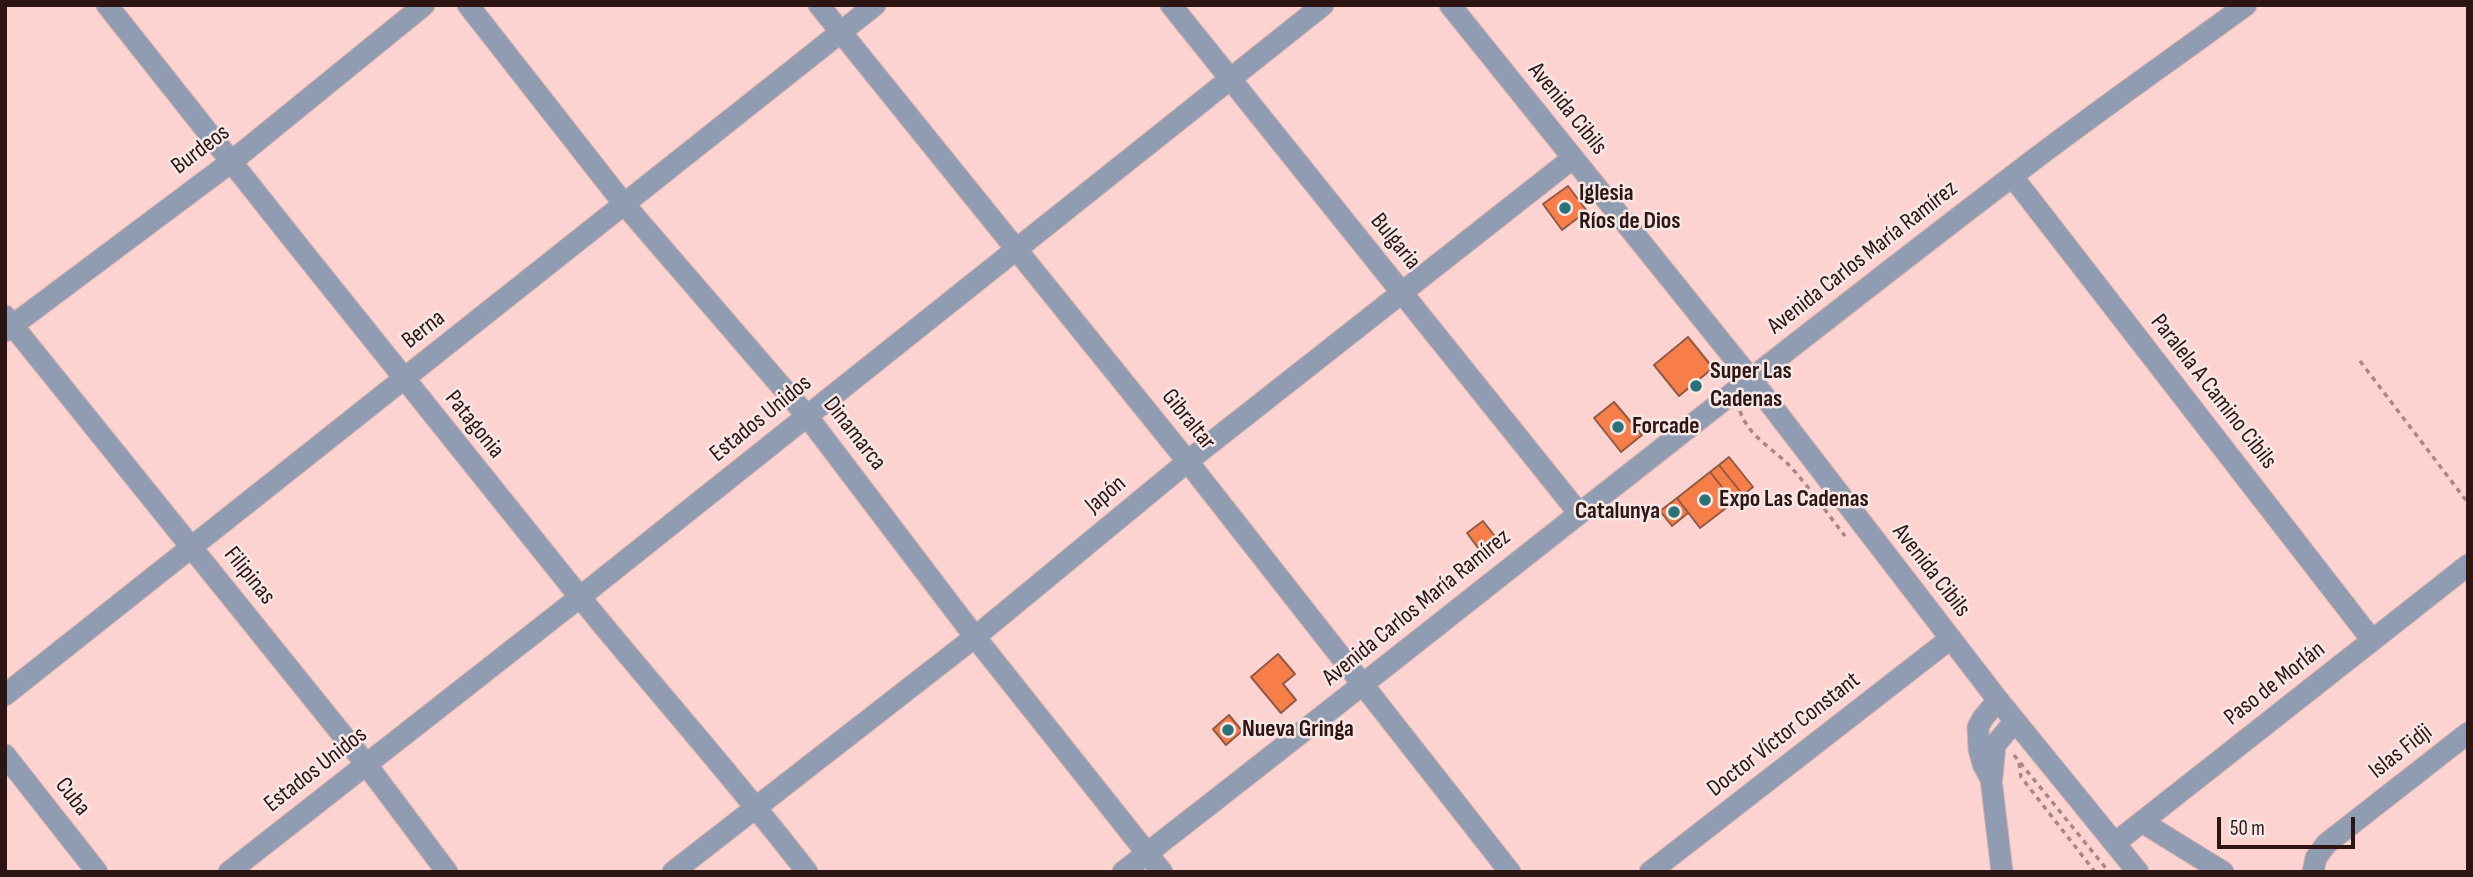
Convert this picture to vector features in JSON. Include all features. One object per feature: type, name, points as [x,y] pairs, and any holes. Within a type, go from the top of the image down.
[{"type":"street","name":"Patagonia","points":[[107,5],[403,380],[580,597],[757,806],[807,872]]},
{"type":"street","name":"Burdeos","points":[[8,324],[231,162],[424,5]]},
{"type":"street","name":"Dinamarca","points":[[468,5],[624,204],[807,416],[975,637],[1162,872]]},
{"type":"street","name":"Gibraltar","points":[[819,5],[1188,462],[1510,872]]},
{"type":"street","name":"Berna","points":[[5,695],[875,5]]},
{"type":"street","name":"Bulgaria","points":[[1171,5],[1578,512]]},
{"type":"street","name":"Estados Unidos","points":[[229,872],[580,597],[1323,5]]},
{"type":"street","name":"Avenida Cibils","points":[[1450,5],[1751,379],[2014,721],[2138,872]]},
{"type":"street","name":"Avenida Carlos María Ramírez","points":[[1123,872],[1363,685],[1578,512],[2012,176],[2246,5]]},
{"type":"street","name":"Japón","points":[[673,872],[975,637],[1401,291],[1573,158]]},
{"type":"street","name":"Paralela A Camino Cibils","points":[[2012,176],[2372,640]]},
{"type":"street","name":"Filipinas","points":[[8,324],[192,546],[366,764],[447,872]]},
{"type":"street","name":"Paso de Morlán","points":[[2115,843],[2468,565]]},
{"type":"street","name":"Doctor Víctor Constant","points":[[1650,872],[1950,639]]},
{"type":"street","points":[[1998,700],[1978,727],[1979,749],[1991,779],[2002,872]]},
{"type":"street","points":[[1991,779],[1996,745],[2014,721]]},
{"type":"street","name":"Islas Fidji","points":[[2313,872],[2316,858],[2326,844],[2468,733]]},
{"type":"street","name":"Cuba","points":[[5,755],[97,872]]},
{"type":"street","points":[[2142,822],[2223,872]]},
{"type":"path","points":[[2360,361],[2468,503]]},
{"type":"path","points":[[1733,393],[1742,418],[1760,442],[1787,464],[1845,536]]},
{"type":"path","points":[[2000,738],[2109,872]]},
{"type":"path","points":[[2019,761],[2021,777],[2095,872]]},
{"type":"building","name":"Iglesia Ríos de Dios","points":[[1568,186],[1587,211],[1562,230],[1543,204]]},
{"type":"building","points":[[1688,337],[1713,368],[1679,396],[1654,365]]},
{"type":"building","name":"Forcade","points":[[1614,402],[1642,435],[1621,452],[1594,418]]},
{"type":"building","points":[[1729,457],[1753,487],[1743,495],[1719,465]]},
{"type":"building","points":[[1719,465],[1743,495],[1734,502],[1710,472]]},
{"type":"building","name":"Expo Las Cadenas","points":[[1710,472],[1734,502],[1700,528],[1677,498]]},
{"type":"building","name":"Catalunya","points":[[1677,498],[1688,513],[1672,526],[1660,511]]},
{"type":"building","points":[[1483,521],[1501,544],[1484,556],[1467,533]]},
{"type":"building","points":[[1278,654],[1295,674],[1283,684],[1296,700],[1281,713],[1251,677]]},
{"type":"building","name":"Nueva Gringa","points":[[1229,715],[1242,731],[1226,745],[1213,729]]},
{"type":"place","name":"Iglesia Ríos de Dios","points":[[1565,208]]},
{"type":"place","name":"Super Las Cadenas","points":[[1696,386]]},
{"type":"place","name":"Forcade","points":[[1618,427]]},
{"type":"place","name":"Expo Las Cadenas","points":[[1705,500]]},
{"type":"place","name":"Catalunya","points":[[1674,512]]},
{"type":"place","name":"Nueva Gringa","points":[[1228,730]]}]
